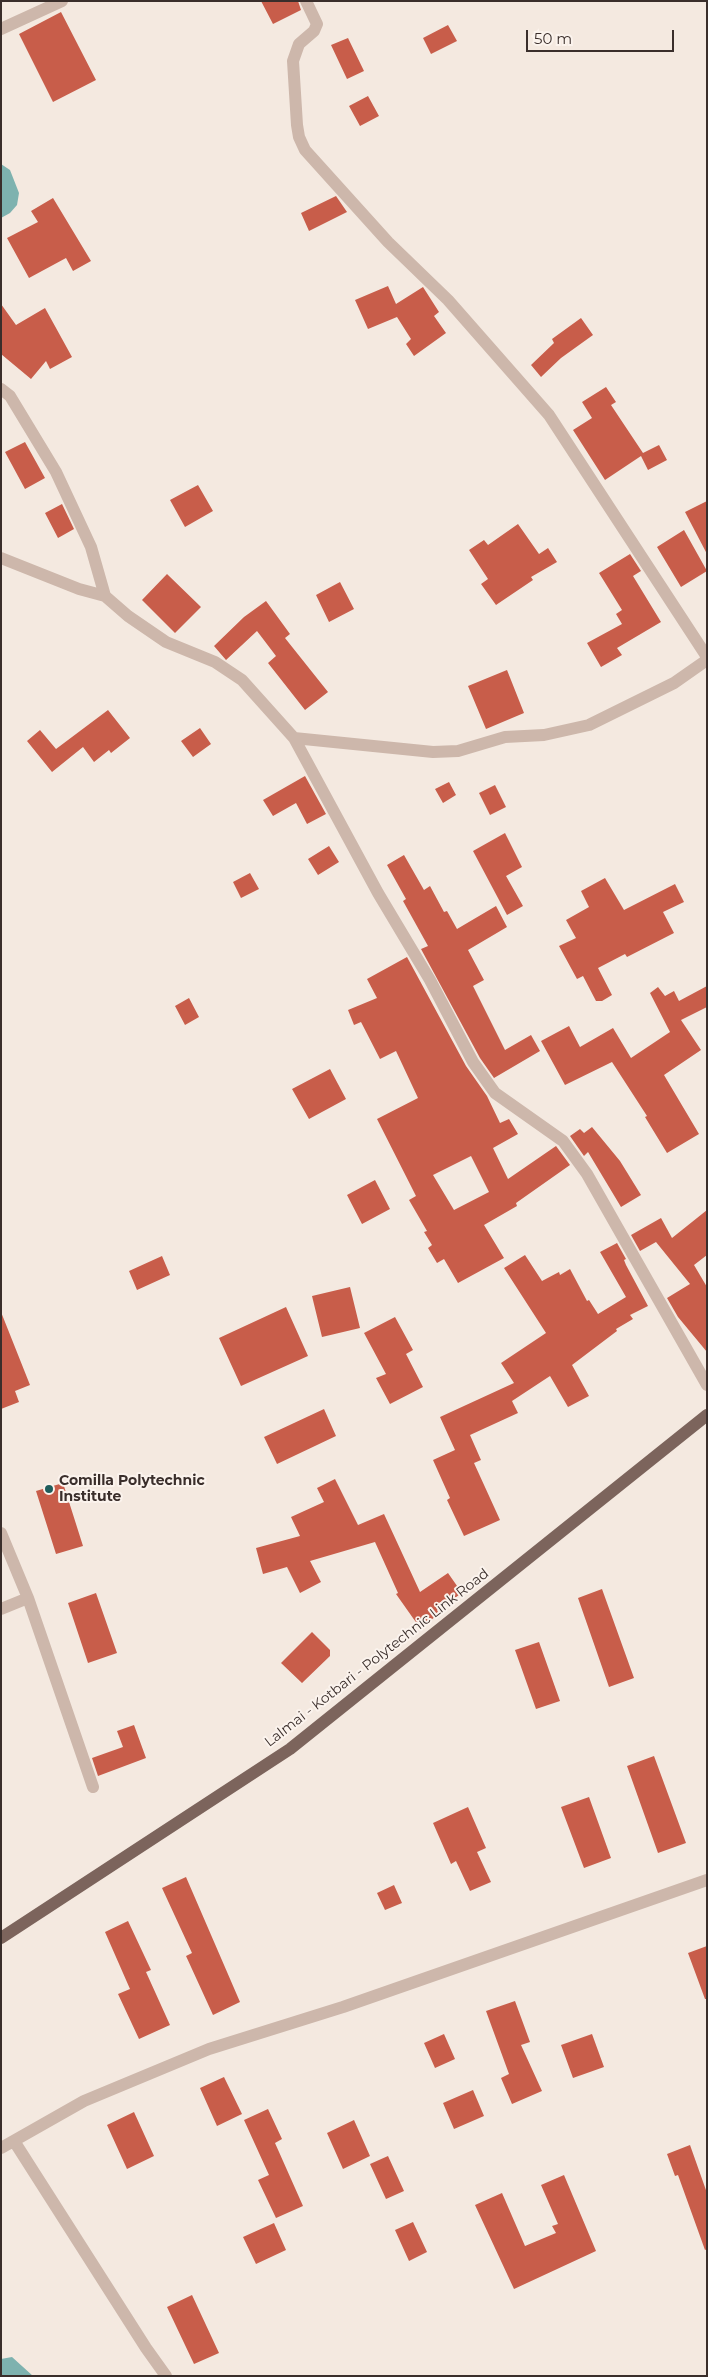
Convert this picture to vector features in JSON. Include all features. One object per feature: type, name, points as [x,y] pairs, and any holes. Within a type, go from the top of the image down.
[{"type":"main road","name":"Lalmai - Kotbari - Polytechnic Link Road","points":[[1,1938],[290,1749],[707,1415]]},
{"type":"street","points":[[1,29],[62,1]]},
{"type":"street","points":[[294,738],[433,752],[458,750],[505,737],[544,736],[590,725],[674,682],[707,658],[550,415],[454,306],[388,242],[305,150],[299,137],[297,124],[293,61],[299,44],[314,31],[317,24],[306,1]]},
{"type":"street","points":[[1,389],[10,396],[56,472],[91,547],[105,596]]},
{"type":"street","points":[[1,558],[105,596],[128,616],[166,642],[215,662],[242,680],[294,738],[378,893],[430,980],[473,1062],[496,1093],[563,1141],[587,1174],[707,1385]]},
{"type":"street","points":[[1,1533],[28,1598],[93,1787]]},
{"type":"street","points":[[1,1609],[28,1598]]},
{"type":"street","points":[[1,2148],[84,2101],[209,2049],[343,2007],[707,1880]]},
{"type":"street","points":[[14,2141],[146,2348],[166,2376]]},
{"type":"water","points":[[1,164],[10,170],[19,193],[17,205],[10,213],[1,218]]},
{"type":"water","points":[[12,2357],[33,2376],[1,2376],[1,2359]]},
{"type":"building","points":[[261,1],[298,1],[301,10],[273,24]]},
{"type":"building","points":[[61,12],[96,80],[53,102],[19,34]]},
{"type":"building","points":[[448,25],[457,41],[431,54],[423,38]]},
{"type":"building","points":[[348,38],[364,71],[347,79],[331,45]]},
{"type":"building","points":[[368,96],[379,116],[360,126],[349,106]]},
{"type":"building","points":[[336,196],[347,212],[309,231],[301,213]]},
{"type":"building","points":[[53,198],[91,261],[73,271],[66,258],[29,278],[7,238],[38,222],[31,211]]},
{"type":"building","points":[[388,286],[396,304],[423,287],[439,312],[434,316],[446,333],[414,356],[406,344],[411,339],[397,317],[368,329],[355,300]]},
{"type":"building","points":[[1,304],[16,325],[45,308],[72,357],[50,369],[46,361],[31,379],[1,354]]},
{"type":"building","points":[[581,318],[593,335],[561,358],[541,377],[531,365],[554,343],[552,339]]},
{"type":"building","points":[[606,387],[616,402],[611,405],[643,453],[659,445],[667,460],[648,470],[641,456],[605,480],[573,430],[592,418],[582,402]]},
{"type":"building","points":[[25,442],[45,478],[25,489],[5,452]]},
{"type":"building","points":[[198,485],[213,511],[185,527],[170,500]]},
{"type":"building","points":[[707,501],[707,554],[685,512]]},
{"type":"building","points":[[62,504],[74,529],[58,538],[45,513]]},
{"type":"building","points":[[518,524],[539,554],[548,548],[557,562],[531,577],[533,580],[496,605],[481,584],[488,579],[469,550],[484,540],[488,545]]},
{"type":"building","points":[[684,530],[707,571],[681,587],[657,547]]},
{"type":"building","points":[[630,554],[641,571],[633,576],[661,622],[617,648],[622,655],[601,667],[587,643],[622,624],[616,614],[622,610],[599,573]]},
{"type":"building","points":[[167,574],[201,607],[175,633],[142,600]]},
{"type":"building","points":[[340,582],[354,609],[329,622],[316,595]]},
{"type":"building","points":[[266,601],[290,634],[285,638],[328,692],[305,710],[268,663],[276,656],[257,631],[226,660],[214,646],[244,617]]},
{"type":"building","points":[[507,670],[524,713],[486,729],[468,686]]},
{"type":"building","points":[[108,710],[130,738],[111,753],[109,750],[94,762],[83,747],[52,772],[27,741],[40,730],[56,749]]},
{"type":"building","points":[[200,728],[211,744],[193,757],[181,741]]},
{"type":"building","points":[[305,776],[326,814],[307,824],[296,803],[273,816],[263,800]]},
{"type":"building","points":[[449,782],[456,795],[443,803],[435,789]]},
{"type":"building","points":[[495,785],[506,807],[490,815],[479,793]]},
{"type":"building","points":[[505,833],[522,867],[506,876],[523,906],[507,915],[473,851]]},
{"type":"building","points":[[329,846],[339,862],[318,875],[308,859]]},
{"type":"building","points":[[404,855],[424,890],[430,886],[444,912],[447,911],[457,929],[496,906],[507,927],[468,950],[484,980],[473,986],[505,1050],[531,1035],[540,1051],[494,1078],[480,1058],[421,949],[428,946],[403,901],[406,899],[387,865]]},
{"type":"building","points":[[250,873],[259,889],[241,898],[233,882]]},
{"type":"building","points":[[605,878],[624,910],[675,884],[684,902],[663,912],[674,933],[627,957],[625,954],[598,968],[612,995],[602,1001],[596,1001],[583,976],[577,979],[559,946],[576,938],[566,920],[589,907],[581,891]]},
{"type":"building","points":[[407,957],[466,1066],[487,1096],[500,1123],[509,1119],[518,1134],[493,1148],[508,1179],[556,1146],[570,1165],[516,1203],[517,1206],[484,1225],[504,1258],[458,1283],[444,1259],[437,1263],[428,1248],[432,1245],[424,1232],[427,1231],[409,1200],[416,1196],[377,1119],[418,1098],[396,1051],[380,1059],[361,1022],[354,1025],[348,1010],[377,998],[367,979]],"holes":[[[471,1156],[489,1192],[454,1210],[433,1175]]]},
{"type":"building","points":[[707,986],[707,1007],[681,1020],[701,1050],[664,1075],[699,1134],[667,1153],[645,1117],[647,1116],[612,1062],[565,1085],[541,1041],[569,1026],[580,1047],[613,1028],[631,1058],[670,1032],[650,993],[658,987],[665,996],[674,991],[679,1001]]},
{"type":"building","points":[[189,998],[199,1017],[185,1025],[175,1006]]},
{"type":"building","points":[[330,1069],[346,1099],[309,1119],[292,1089]]},
{"type":"building","points":[[592,1127],[620,1161],[641,1195],[621,1207],[588,1152],[584,1156],[570,1136],[580,1129],[584,1133]]},
{"type":"building","points":[[375,1180],[390,1209],[362,1224],[347,1195]]},
{"type":"building","points":[[707,1210],[707,1255],[694,1265],[707,1287],[707,1352],[678,1317],[667,1298],[690,1284],[656,1242],[640,1251],[631,1235],[661,1218],[672,1238]]},
{"type":"building","points":[[617,1243],[626,1259],[624,1260],[626,1265],[648,1306],[630,1315],[633,1319],[616,1329],[617,1331],[572,1365],[589,1396],[568,1407],[550,1376],[512,1401],[518,1413],[470,1435],[481,1460],[474,1463],[500,1520],[464,1536],[447,1500],[450,1498],[433,1460],[455,1450],[440,1417],[514,1383],[501,1363],[546,1333],[504,1268],[525,1255],[542,1281],[559,1272],[560,1275],[570,1269],[587,1301],[589,1300],[598,1314],[626,1297],[600,1252]]},
{"type":"building","points":[[162,1256],[170,1275],[137,1290],[129,1271]]},
{"type":"building","points":[[350,1287],[360,1328],[322,1337],[312,1296]]},
{"type":"building","points":[[286,1307],[308,1356],[241,1386],[219,1338]]},
{"type":"building","points":[[1,1312],[30,1385],[15,1391],[19,1402],[1,1409]]},
{"type":"building","points":[[395,1317],[413,1350],[406,1354],[423,1387],[390,1404],[376,1378],[386,1374],[364,1333]]},
{"type":"building","points":[[324,1409],[336,1436],[277,1464],[264,1437]]},
{"type":"building","points":[[335,1479],[358,1525],[384,1514],[420,1592],[448,1573],[462,1593],[437,1610],[439,1614],[420,1628],[396,1594],[398,1593],[375,1542],[310,1561],[321,1582],[300,1593],[287,1567],[263,1574],[256,1548],[300,1536],[291,1517],[324,1502],[317,1488]]},
{"type":"building","points":[[63,1483],[83,1546],[56,1554],[36,1491]]},
{"type":"building","points":[[602,1589],[634,1678],[609,1687],[578,1598]]},
{"type":"building","points":[[96,1593],[117,1653],[88,1663],[68,1603]]},
{"type":"building","points":[[312,1632],[330,1650],[330,1656],[302,1683],[281,1663]]},
{"type":"building","points":[[539,1642],[560,1701],[536,1709],[515,1650]]},
{"type":"building","points":[[134,1725],[146,1758],[98,1776],[92,1758],[123,1747],[117,1731]]},
{"type":"building","points":[[654,1756],[686,1843],[658,1853],[627,1766]]},
{"type":"building","points":[[589,1797],[611,1858],[584,1868],[561,1807]]},
{"type":"building","points":[[468,1807],[486,1848],[477,1852],[491,1882],[470,1891],[456,1861],[451,1864],[433,1823]]},
{"type":"building","points":[[186,1877],[240,2002],[213,2015],[186,1956],[192,1953],[162,1888]]},
{"type":"building","points":[[394,1885],[402,1903],[385,1910],[377,1893]]},
{"type":"building","points":[[128,1921],[151,1970],[146,1972],[170,2025],[139,2039],[118,1994],[130,1989],[105,1932]]},
{"type":"building","points":[[707,1946],[707,1999],[705,1999],[688,1953]]},
{"type":"building","points":[[515,2001],[530,2042],[521,2045],[542,2091],[512,2104],[501,2078],[509,2074],[486,2011]]},
{"type":"building","points":[[444,2034],[455,2059],[435,2068],[424,2043]]},
{"type":"building","points":[[592,2034],[604,2067],[573,2078],[561,2045]]},
{"type":"building","points":[[224,2077],[242,2114],[217,2126],[200,2088]]},
{"type":"building","points":[[473,2090],[484,2116],[454,2129],[443,2103]]},
{"type":"building","points":[[268,2109],[282,2139],[275,2143],[303,2206],[276,2218],[258,2180],[269,2175],[244,2120]]},
{"type":"building","points":[[134,2112],[154,2156],[127,2169],[107,2125]]},
{"type":"building","points":[[354,2120],[370,2156],[343,2169],[327,2133]]},
{"type":"building","points":[[690,2145],[707,2193],[707,2249],[705,2250],[678,2175],[675,2176],[667,2154]]},
{"type":"building","points":[[388,2156],[404,2191],[386,2199],[370,2164]]},
{"type":"building","points":[[564,2175],[596,2251],[514,2289],[475,2205],[502,2193],[525,2246],[556,2233],[552,2226],[558,2224],[541,2185]]},
{"type":"building","points":[[413,2222],[427,2252],[409,2261],[395,2230]]},
{"type":"building","points":[[274,2223],[286,2250],[256,2264],[243,2237]]},
{"type":"building","points":[[192,2295],[219,2353],[194,2364],[167,2307]]},
{"type":"place","name":"Comilla Polytechnic Institute","points":[[49,1489]]}]
